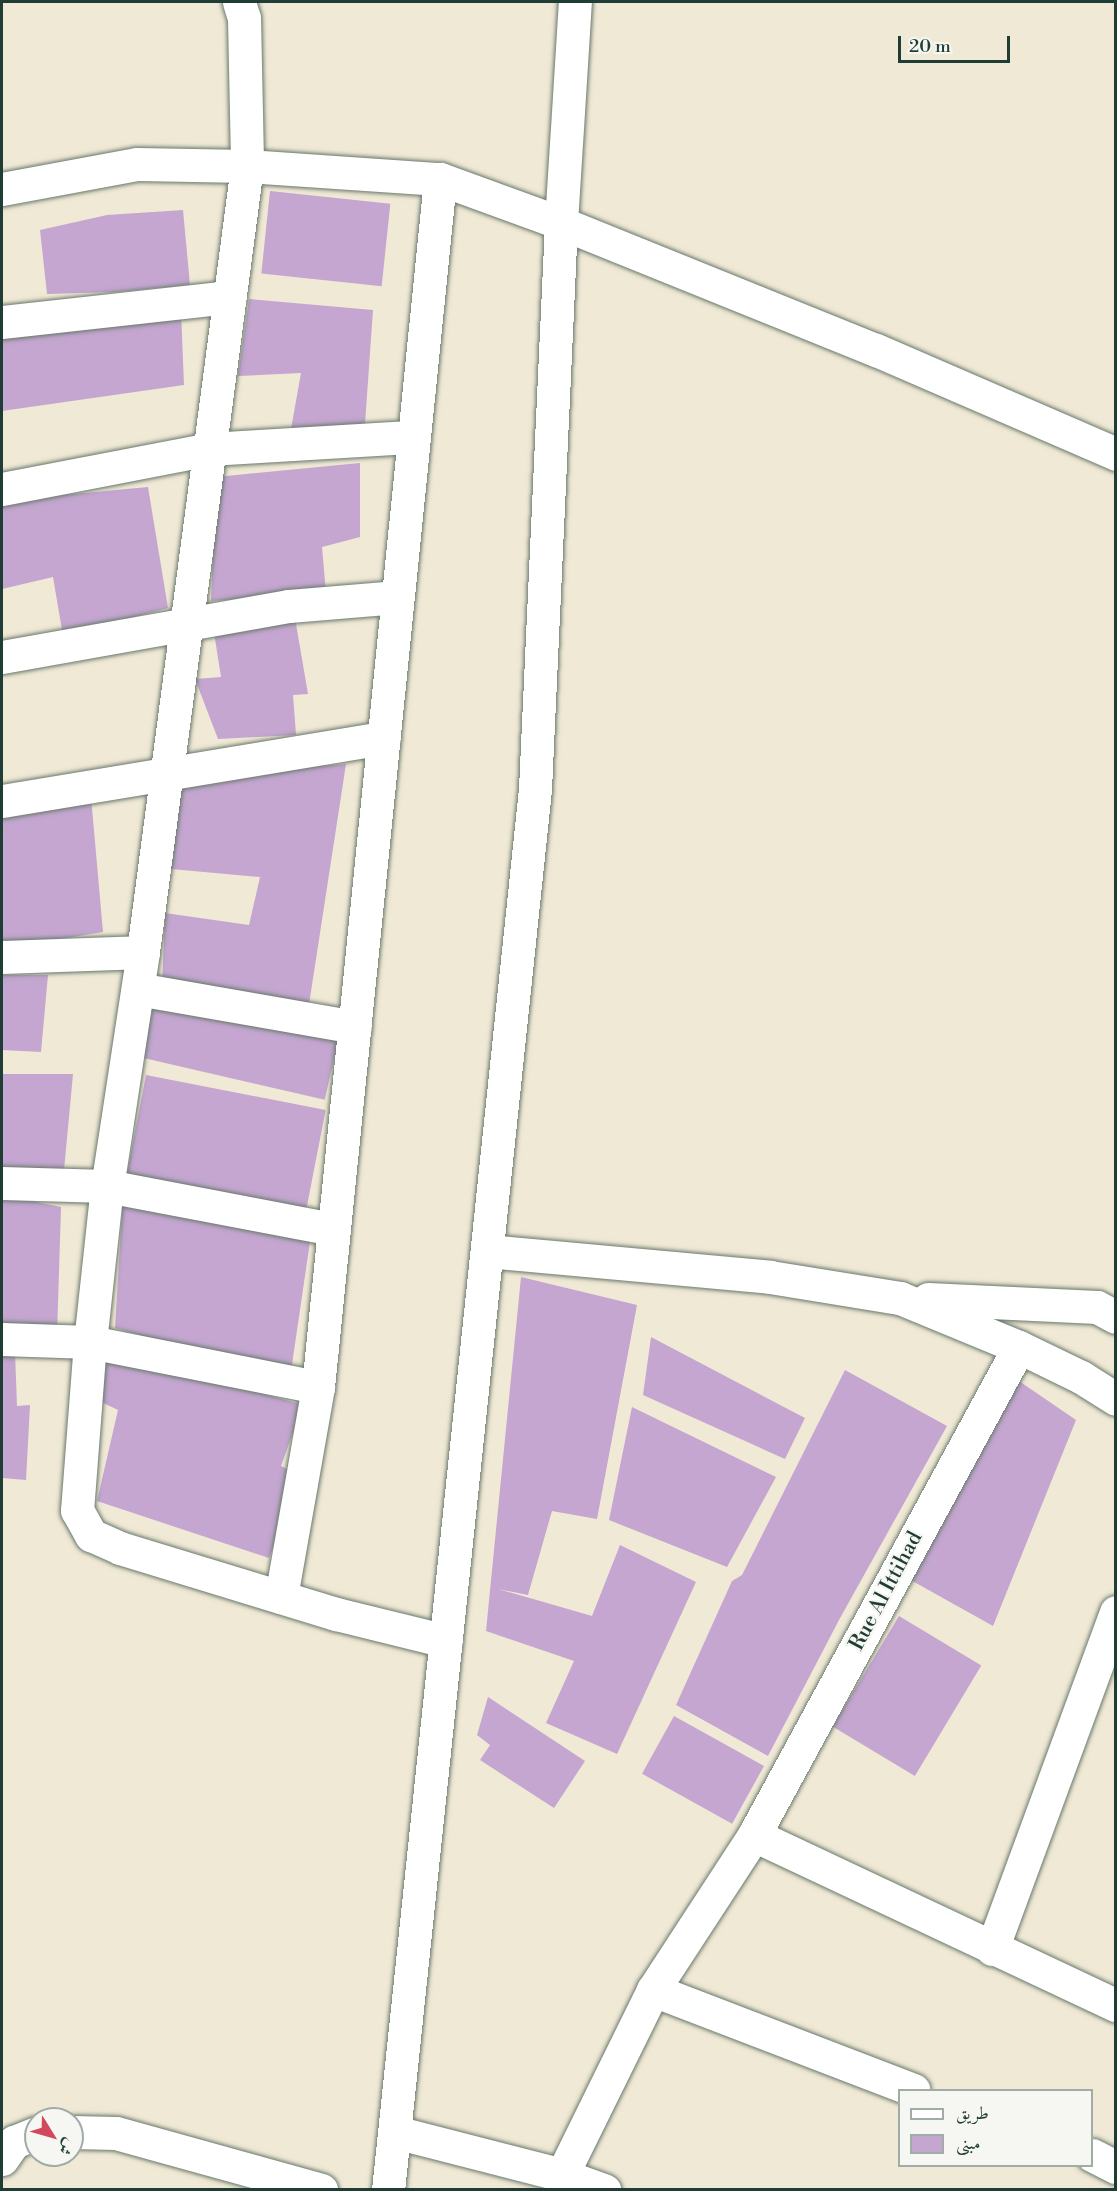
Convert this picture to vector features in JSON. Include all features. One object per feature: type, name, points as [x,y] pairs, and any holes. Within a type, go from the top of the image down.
[{"type":"street","points":[[239,2],[244,18],[247,166],[138,989],[107,1186],[90,1342],[77,1510],[86,1529],[100,1540],[120,1548],[281,1597],[446,1641]]},
{"type":"street","points":[[388,2190],[535,789],[561,223],[575,2]]},
{"type":"street","points":[[2,189],[137,164],[247,166],[440,179],[561,223],[876,350],[1116,454]]},
{"type":"street","points":[[281,1597],[318,1387],[332,1229],[355,1027],[440,179]]},
{"type":"street","points":[[2,322],[230,297]]},
{"type":"street","points":[[2,489],[209,449],[414,437]]},
{"type":"street","points":[[2,657],[289,606],[398,597]]},
{"type":"street","points":[[2,801],[384,738]]},
{"type":"street","points":[[2,957],[143,952]]},
{"type":"street","points":[[138,989],[355,1027]]},
{"type":"street","points":[[2,1183],[107,1186],[332,1229]]},
{"type":"street","points":[[487,1251],[770,1277],[900,1298],[1097,1307],[1116,1317]]},
{"type":"street","points":[[900,1298],[1019,1347],[1081,1377],[1116,1399]]},
{"type":"street","points":[[2,1339],[90,1342],[318,1387]]},
{"type":"street","name":"Rue Al Ittihad","points":[[562,2175],[653,1990],[754,1835],[1019,1347]]},
{"type":"street","points":[[992,1949],[1116,1612]]},
{"type":"street","points":[[754,1835],[992,1949],[1114,2002]]},
{"type":"street","points":[[653,1990],[908,2089]]},
{"type":"street","points":[[84,2132],[116,2133],[321,2190]]},
{"type":"street","points":[[395,2132],[562,2175],[604,2190]]},
{"type":"street","points":[[2,2158],[14,2142],[24,2138]]},
{"type":"street","points":[[1093,2156],[1116,2167]]},
{"type":"building","points":[[270,191],[390,204],[382,286],[261,274]]},
{"type":"building","points":[[183,210],[190,285],[116,292],[47,294],[40,230],[107,215]]},
{"type":"building","points":[[249,299],[373,310],[364,438],[289,440],[301,373],[238,376]]},
{"type":"building","points":[[181,311],[184,385],[2,411],[2,329]]},
{"type":"building","points":[[360,463],[360,537],[322,547],[326,593],[211,601],[216,477]]},
{"type":"building","points":[[148,487],[168,608],[63,636],[53,577],[2,589],[2,505],[41,497]]},
{"type":"building","points":[[295,618],[308,694],[293,695],[296,735],[218,739],[195,679],[221,677],[213,626]]},
{"type":"building","points":[[346,764],[308,1011],[162,985],[165,913],[249,925],[260,877],[171,869],[172,778]]},
{"type":"building","points":[[91,797],[103,932],[43,942],[2,942],[2,812]]},
{"type":"building","points":[[2,975],[48,975],[41,1052],[2,1050]]},
{"type":"building","points":[[155,999],[338,1041],[325,1100],[142,1057]]},
{"type":"building","points":[[2,1074],[73,1074],[63,1181],[2,1176]]},
{"type":"building","points":[[146,1075],[326,1110],[306,1210],[127,1175]]},
{"type":"building","points":[[2,1195],[61,1207],[57,1336],[2,1331]]},
{"type":"building","points":[[123,1195],[311,1235],[290,1378],[115,1328]]},
{"type":"building","points":[[521,1277],[637,1305],[597,1519],[552,1511],[528,1595],[498,1589],[592,1616],[620,1545],[696,1582],[617,1754],[546,1723],[574,1661],[486,1631]]},
{"type":"building","points":[[651,1337],[805,1418],[785,1459],[643,1395]]},
{"type":"building","points":[[108,1350],[303,1405],[281,1466],[301,1476],[269,1558],[97,1501],[118,1410],[95,1399]]},
{"type":"building","points":[[2,1351],[15,1352],[17,1406],[30,1405],[26,1480],[2,1478]]},
{"type":"building","points":[[845,1370],[947,1426],[839,1620],[768,1756],[676,1705],[732,1581],[742,1575]]},
{"type":"building","points":[[1013,1377],[1076,1420],[993,1626],[907,1578]]},
{"type":"building","points":[[632,1407],[776,1477],[727,1567],[609,1520]]},
{"type":"building","points":[[899,1616],[981,1665],[915,1776],[833,1727]]},
{"type":"building","points":[[488,1697],[585,1761],[554,1808],[480,1760],[490,1745],[477,1735]]},
{"type":"building","points":[[674,1716],[764,1766],[732,1824],[642,1774]]}]
